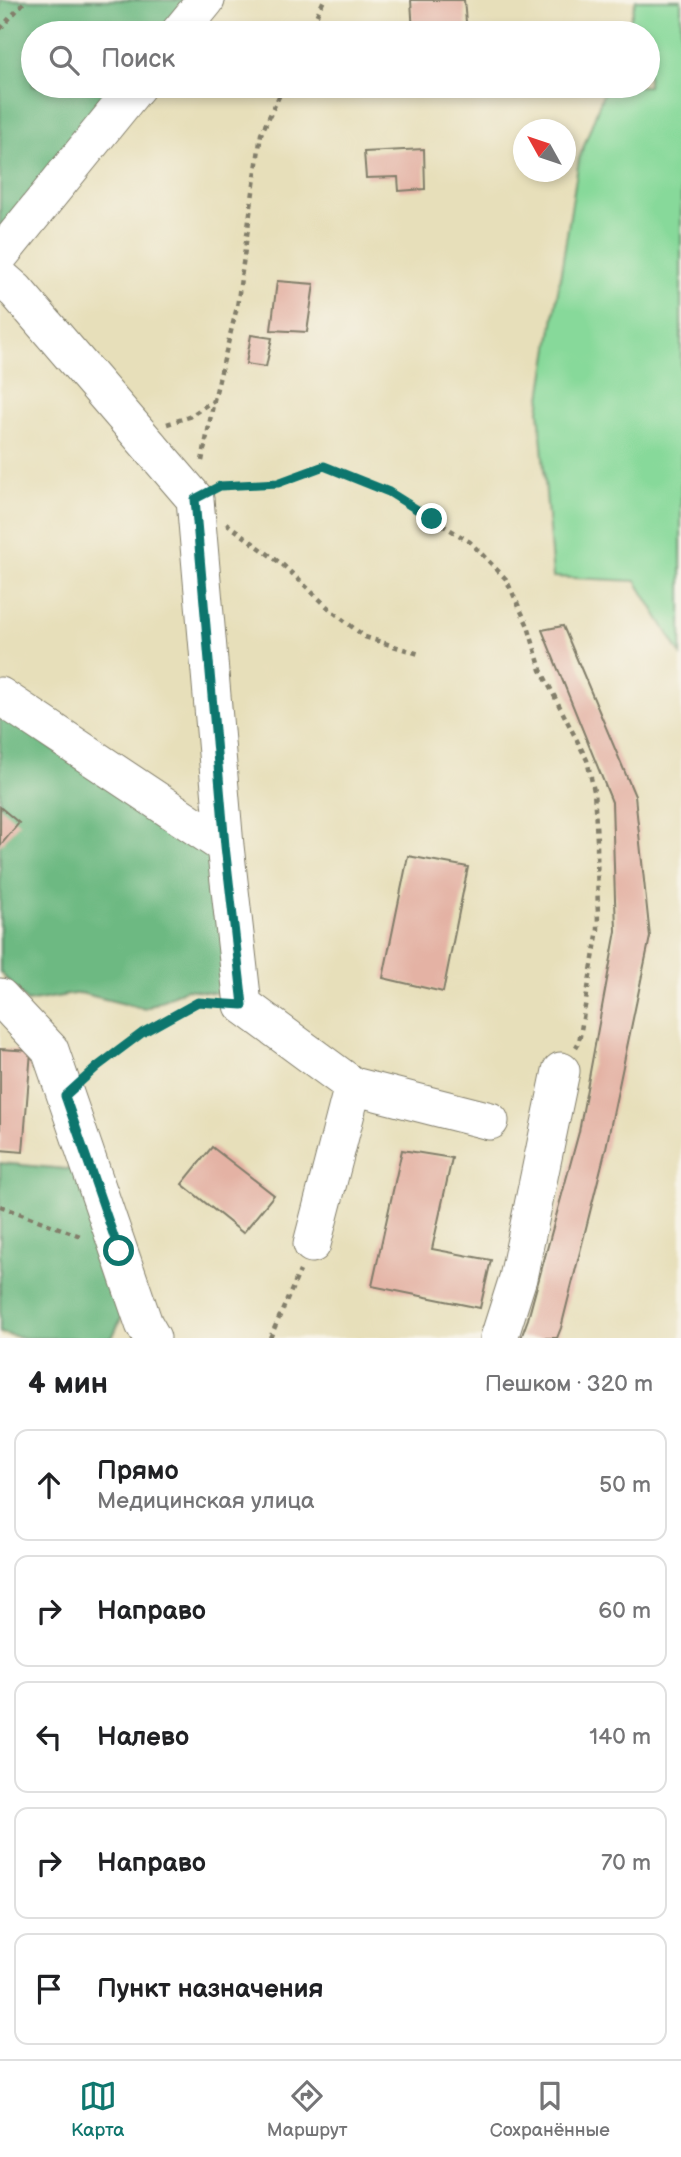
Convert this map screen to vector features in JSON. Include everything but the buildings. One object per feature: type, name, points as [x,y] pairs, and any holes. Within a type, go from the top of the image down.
[{"type":"street","points":[[189,21],[206,0]]},
{"type":"street","points":[[0,255],[126,98]]},
{"type":"street","points":[[0,277],[16,291],[195,499],[225,846],[243,1005],[353,1086],[490,1121]]},
{"type":"street","points":[[0,696],[225,846]]},
{"type":"street","points":[[0,998],[50,1051],[132,1287],[145,1333]]},
{"type":"street","points":[[499,1338],[518,1278],[561,1071]]},
{"type":"street","points":[[312,1244],[353,1086]]},
{"type":"path","points":[[0,29],[26,0]]},
{"type":"path","points":[[314,21],[324,0]]},
{"type":"path","points":[[195,499],[214,400],[237,307],[261,134],[278,98]]},
{"type":"path","points":[[195,499],[220,486],[278,483],[324,466],[389,492],[470,542],[506,579],[528,626],[541,670],[587,760],[594,791],[598,929],[579,1042],[561,1071]]},
{"type":"path","points":[[195,499],[283,565],[332,611],[365,637],[419,654]]},
{"type":"path","points":[[65,1096],[98,1066],[142,1033],[198,1002],[243,1005]]},
{"type":"path","points":[[0,1206],[119,1251]]},
{"type":"path","points":[[270,1338],[312,1244]]},
{"type":"green space","points":[[0,0],[193,0],[176,21],[21,21],[21,98],[115,98],[0,243]]},
{"type":"green space","points":[[636,0],[681,0],[681,655],[636,581],[553,577],[539,410],[579,159],[602,98],[660,98],[660,21],[630,21]]},
{"type":"green space","points":[[0,714],[215,854],[231,995],[186,989],[145,1009],[80,993],[27,1002],[0,972]]},
{"type":"green space","points":[[0,1163],[76,1170],[124,1312],[112,1338],[26,1338],[0,1333]]},
{"type":"route","points":[[119,1251],[65,1096],[98,1066],[142,1033],[198,1002],[243,1005],[225,846],[195,499],[220,486],[278,483],[324,466],[389,492],[432,519]]}]
